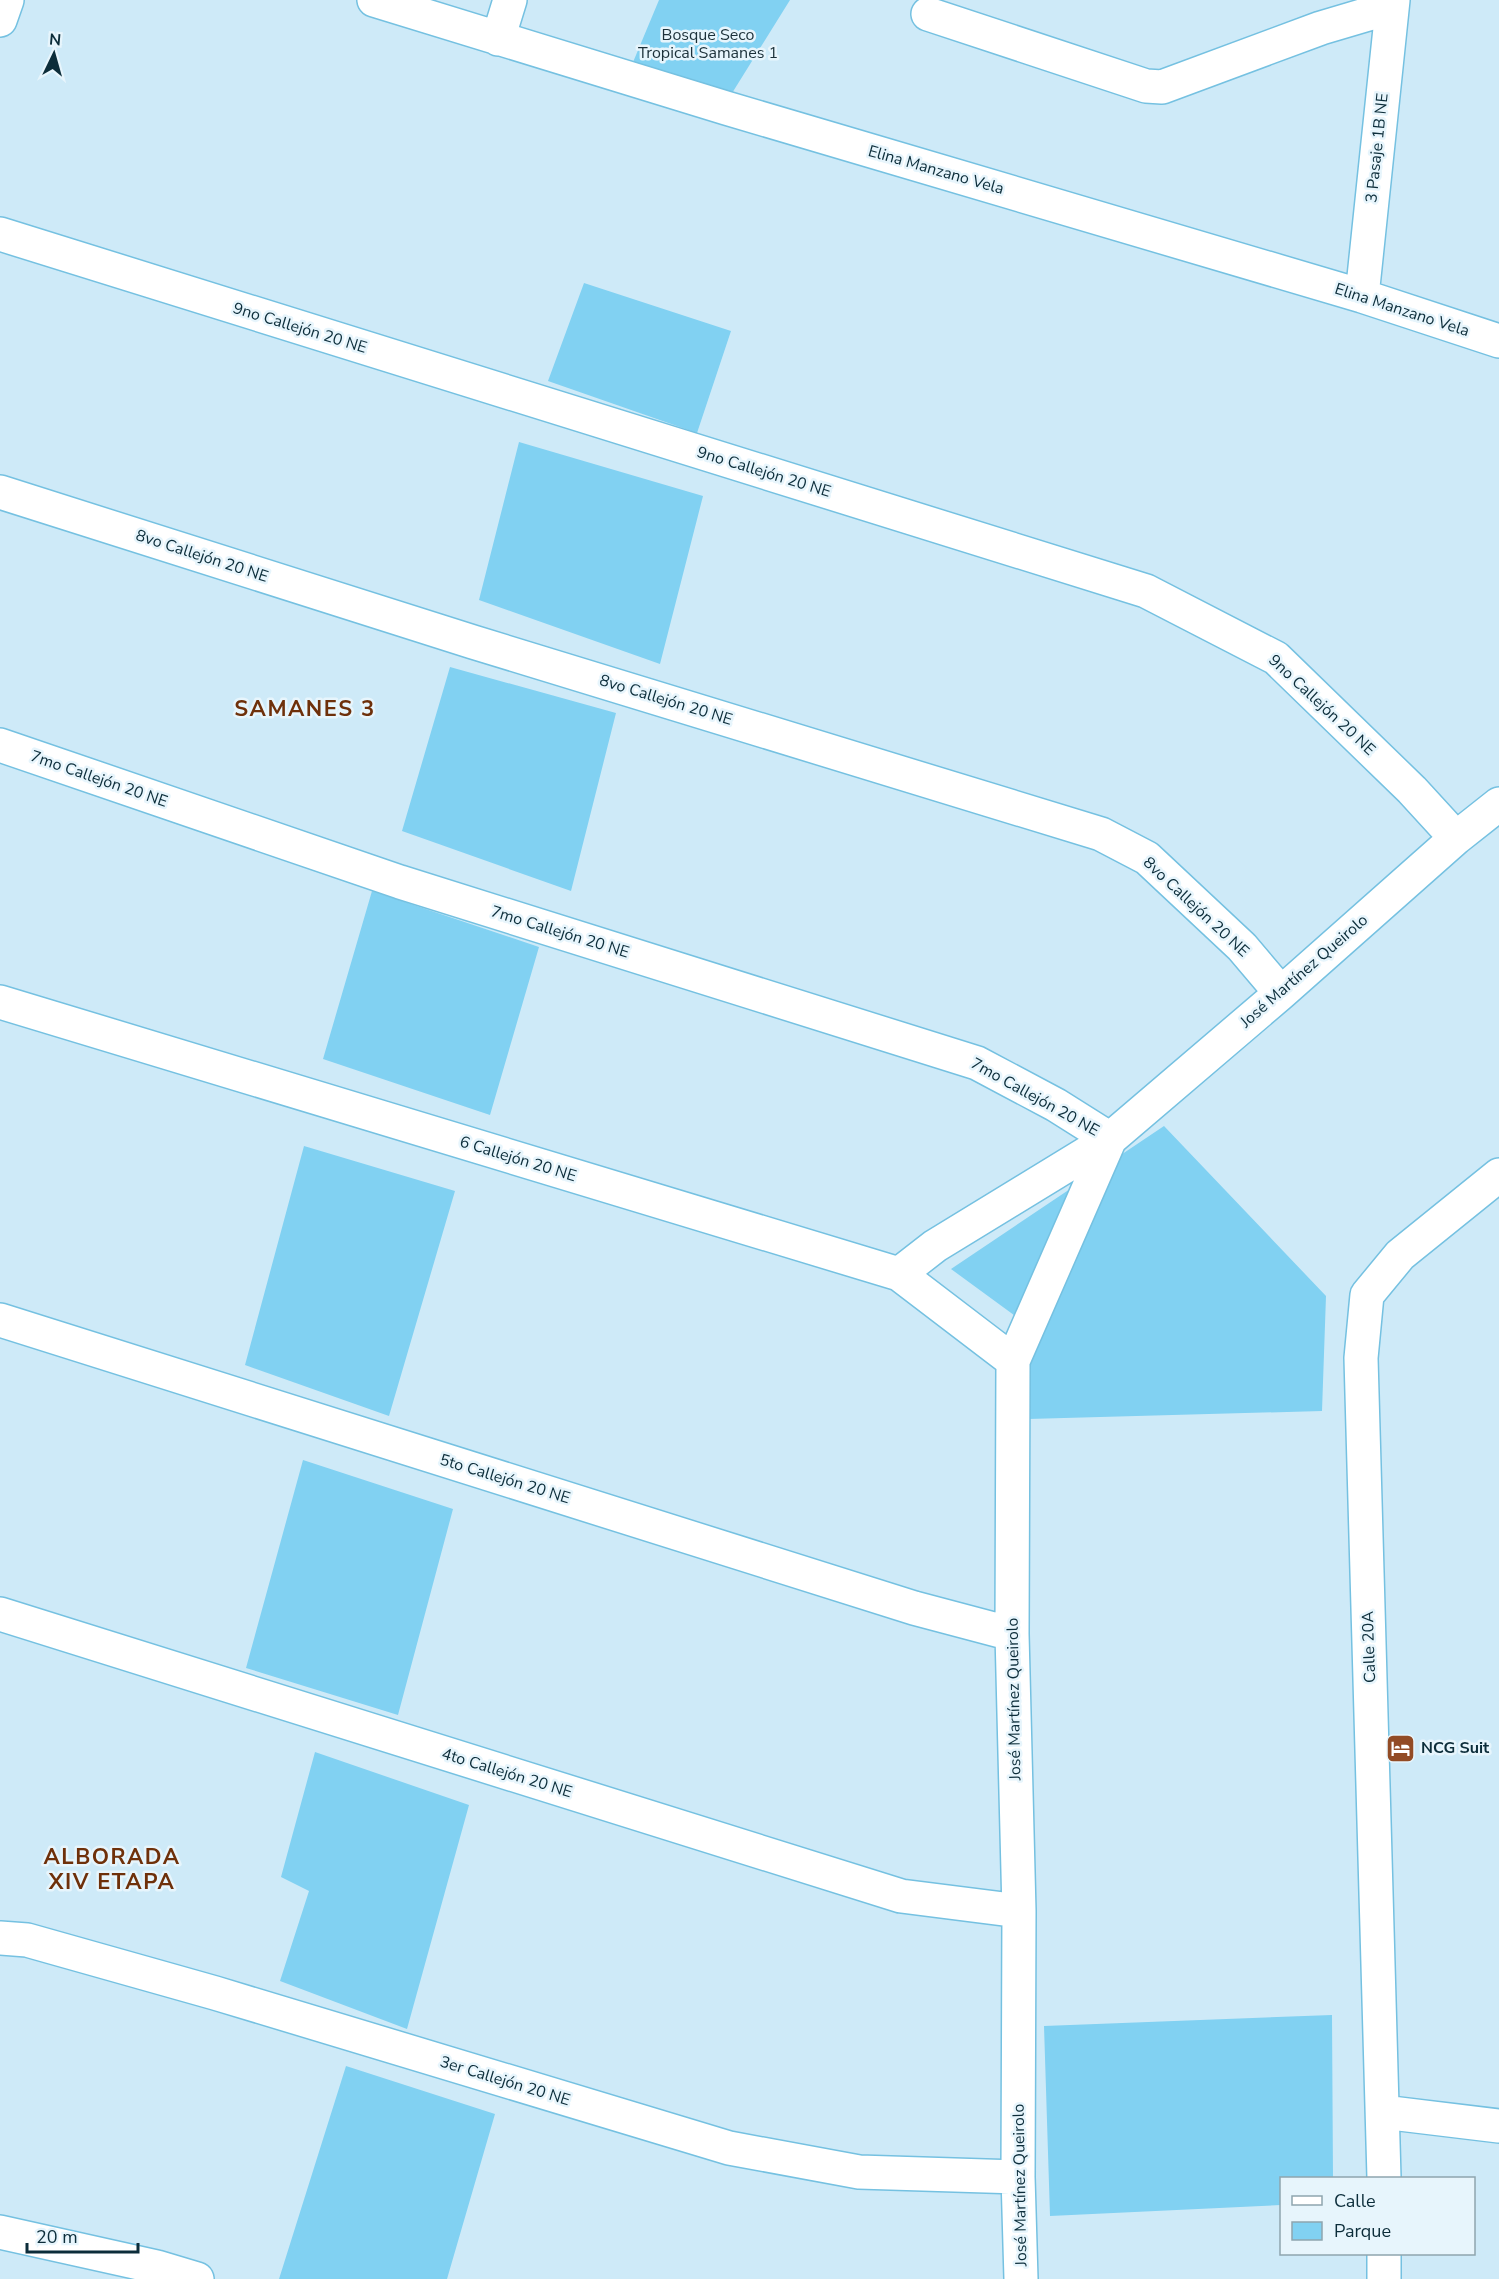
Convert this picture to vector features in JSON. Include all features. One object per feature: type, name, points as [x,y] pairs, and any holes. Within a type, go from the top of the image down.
[{"type":"street","points":[[0,20],[7,0]]},
{"type":"street","name":"Elina Manzano Vela","points":[[374,0],[1362,296],[1499,341]]},
{"type":"street","points":[[498,39],[510,0]]},
{"type":"street","points":[[928,14],[1146,86],[1162,87],[1393,3]]},
{"type":"street","name":"3 Pasaje 1B NE","points":[[1362,296],[1393,3]]},
{"type":"street","name":"9no Callejón 20 NE","points":[[0,234],[1146,591],[1276,658],[1412,790],[1456,838]]},
{"type":"street","name":"8vo Callejón 20 NE","points":[[0,492],[462,638],[1101,834],[1147,858],[1242,947],[1281,993]]},
{"type":"street","name":"7mo Callejón 20 NE","points":[[0,745],[400,882],[977,1063],[1056,1105],[1110,1138]]},
{"type":"street","name":"José Martínez Queirolo","points":[[899,1274],[935,1246],[1110,1138],[1281,993],[1456,838],[1499,804]]},
{"type":"street","name":"6 Callejón 20 NE","points":[[0,1002],[899,1274],[1013,1361]]},
{"type":"street","name":"José Martínez Queirolo","points":[[1021,2279],[1018,2177],[1019,1911],[1012,1634],[1013,1361],[1110,1138]]},
{"type":"street","name":"Calle 20A","points":[[1383,2177],[1361,1358],[1367,1295],[1400,1255],[1499,1175]]},
{"type":"street","name":"5to Callejón 20 NE","points":[[0,1320],[914,1608],[1012,1634]]},
{"type":"street","name":"4to Callejón 20 NE","points":[[0,1614],[901,1896],[1019,1911]]},
{"type":"street","name":"3er Callejón 20 NE","points":[[0,1938],[27,1940],[215,1993],[729,2148],[859,2172],[1018,2177]]},
{"type":"street","points":[[1383,2112],[1499,2126]]},
{"type":"street","points":[[0,2232],[157,2267],[197,2279]]},
{"type":"street","points":[[1384,2255],[1384,2279]]},
{"type":"green space","name":"Bosque Seco Tropical Samanes 1","points":[[659,0],[790,0],[729,98],[631,67]]},
{"type":"green space","points":[[584,283],[731,331],[697,433],[548,381]]},
{"type":"green space","points":[[519,442],[703,496],[660,664],[479,600]]},
{"type":"green space","points":[[450,667],[616,713],[571,891],[402,831]]},
{"type":"green space","points":[[372,891],[539,947],[490,1115],[323,1059]]},
{"type":"green space","points":[[1164,1126],[1326,1296],[1322,1411],[1028,1419],[1029,1326],[951,1269]]},
{"type":"green space","points":[[304,1146],[455,1191],[389,1416],[245,1365]]},
{"type":"green space","points":[[303,1460],[453,1509],[398,1715],[246,1668]]},
{"type":"green space","points":[[315,1752],[469,1805],[407,2029],[280,1981],[309,1891],[281,1877]]},
{"type":"green space","points":[[1332,2015],[1333,2177],[1280,2177],[1280,2205],[1050,2216],[1044,2026]]},
{"type":"green space","points":[[346,2066],[495,2114],[447,2279],[279,2279]]},
{"type":"place","name":"NCG Suit","points":[[1400,1748]]},
{"type":"district","name":"SAMANES 3","points":[[305,709]]},
{"type":"district","name":"ALBORADA XIV ETAPA","points":[[112,1870]]}]
